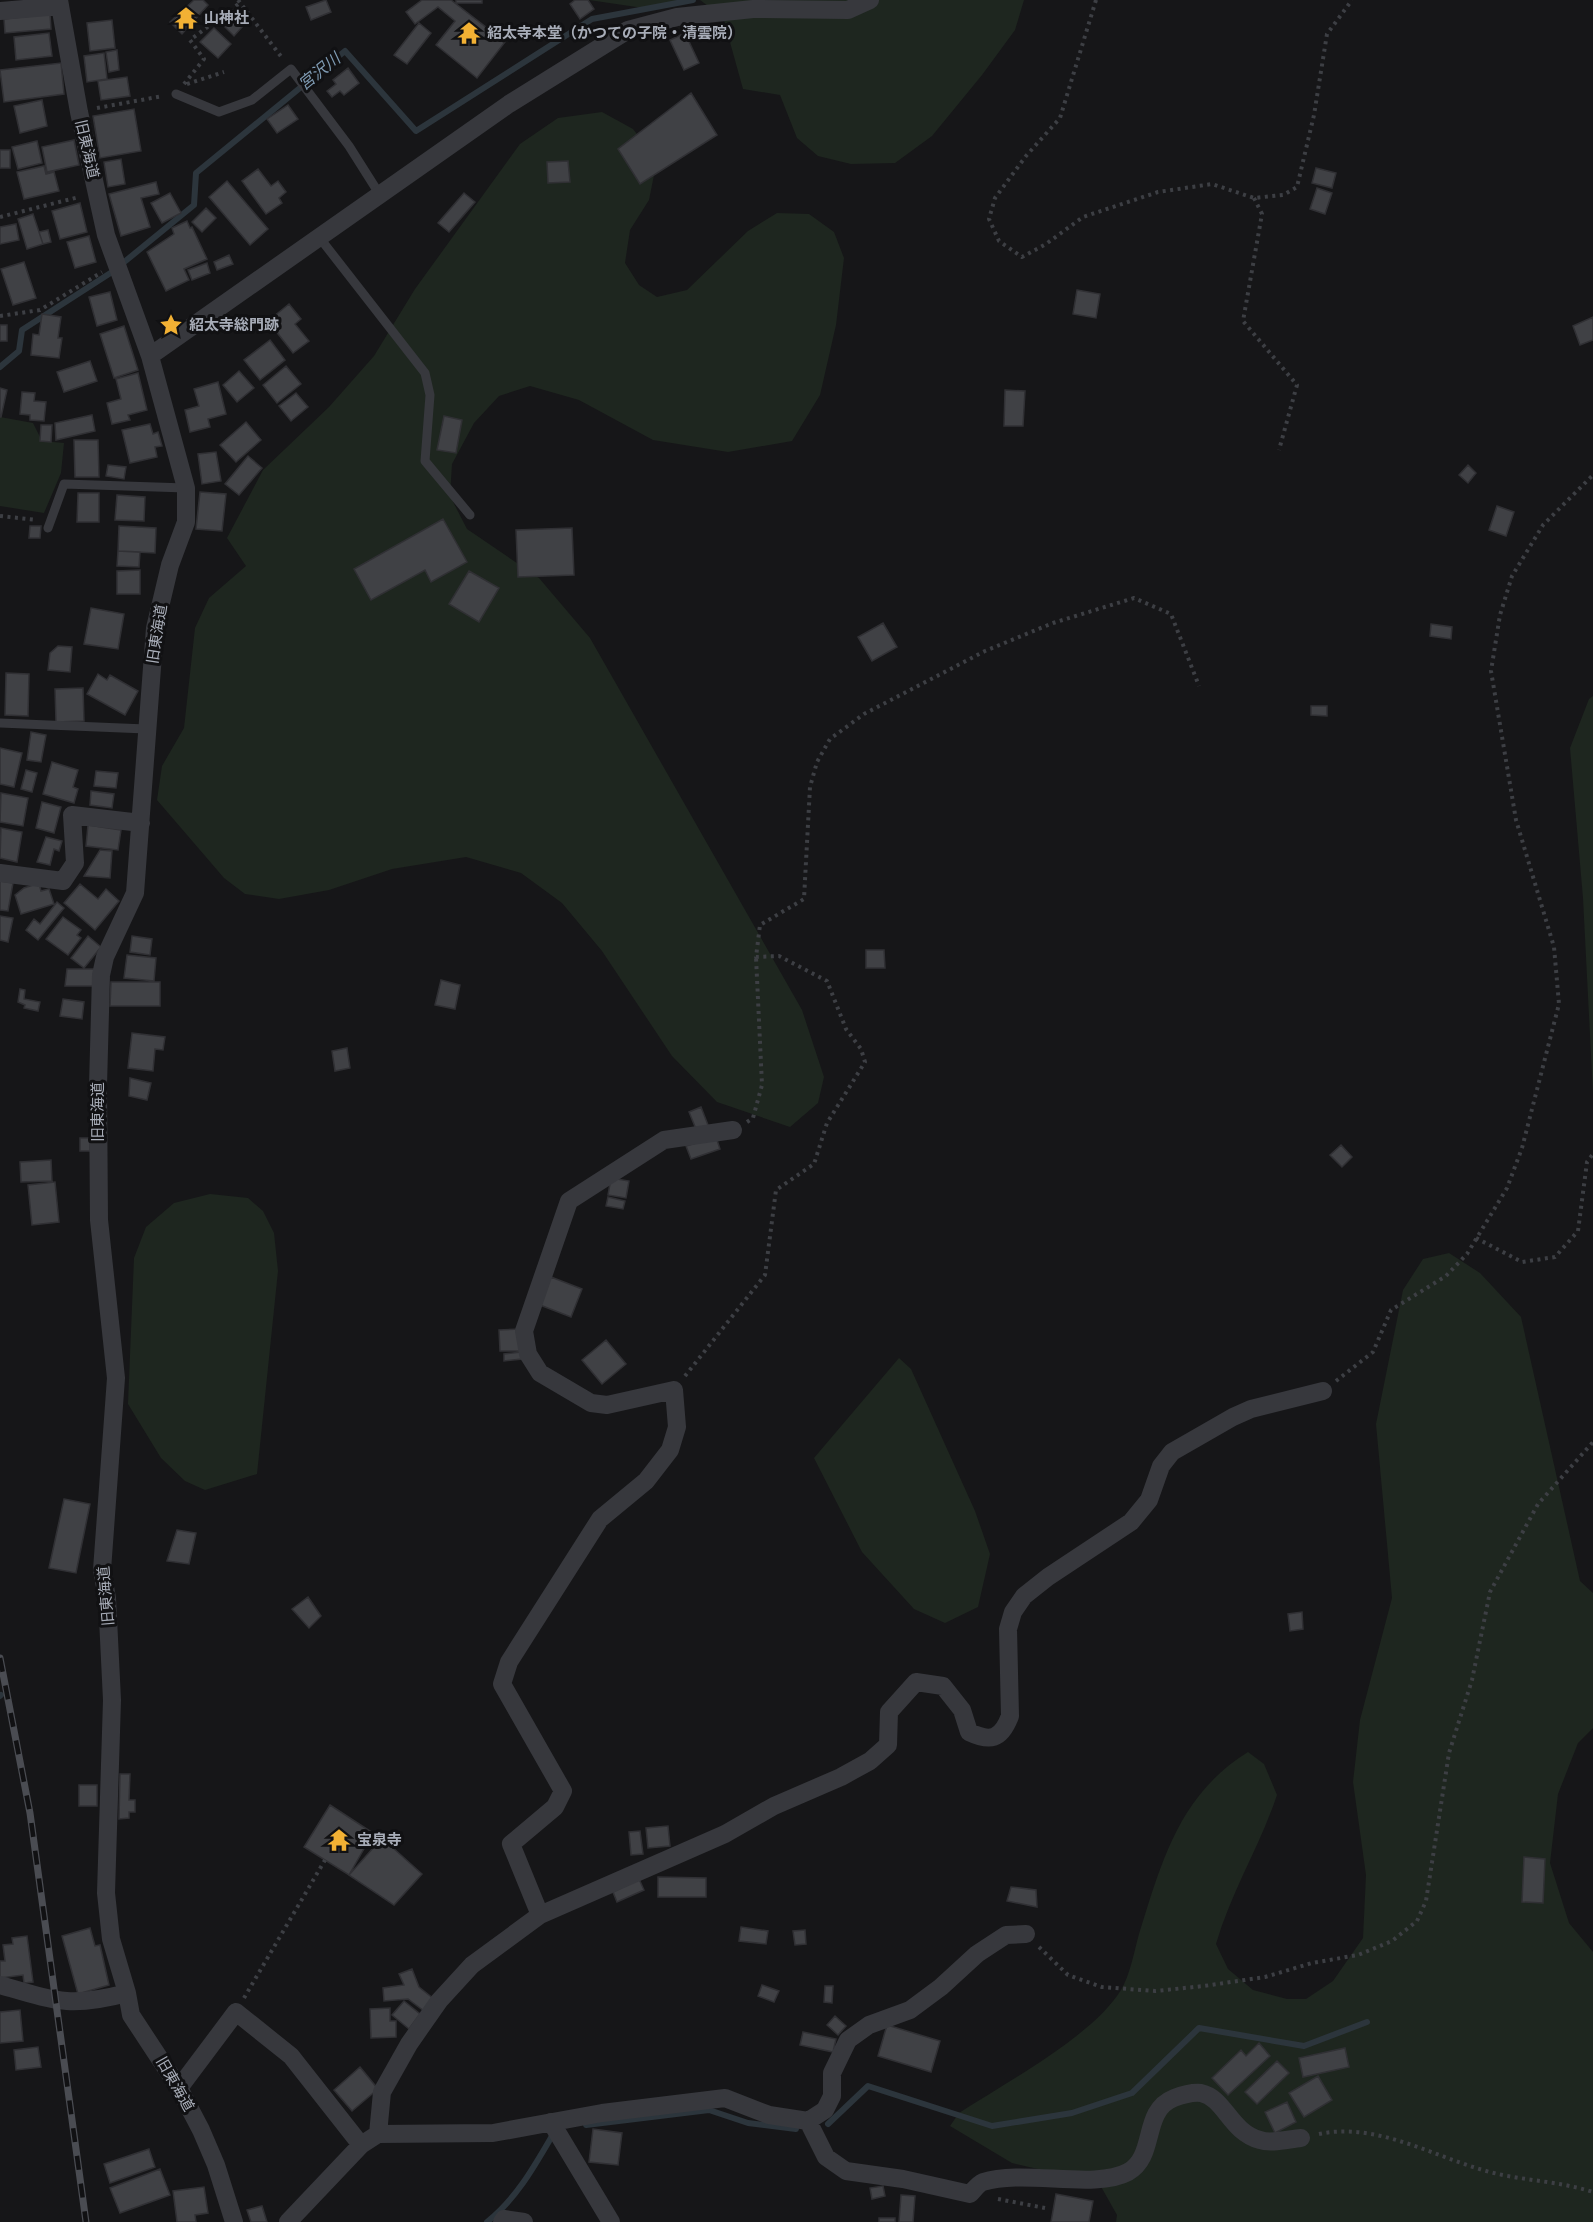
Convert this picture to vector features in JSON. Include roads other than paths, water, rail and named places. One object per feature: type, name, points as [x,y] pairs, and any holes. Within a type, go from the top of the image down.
[{"type":"street","points":[[150,356],[509,104],[628,30],[677,17],[753,9],[848,10],[870,0]]},
{"type":"street","points":[[0,11],[59,3]]},
{"type":"street","name":"旧東海道","points":[[59,3],[79,112],[106,235],[150,356],[186,488],[186,522],[170,565],[155,628],[135,893],[105,957],[101,975],[98,1086],[99,1220],[116,1378],[102,1570],[107,1598],[112,1701],[106,1893],[111,1939],[131,2015],[179,2088],[216,2165],[234,2222]]},
{"type":"street","points":[[0,873],[63,881],[75,863],[72,815],[141,823]]},
{"type":"street","points":[[540,1915],[511,1844],[555,1807],[563,1791],[502,1684],[509,1662],[600,1519],[646,1481],[670,1450],[676,1427],[674,1390],[607,1405],[591,1403],[540,1373],[528,1354],[524,1331],[569,1201],[664,1140],[734,1131]]},
{"type":"street","points":[[378,2134],[382,2092],[409,2044],[439,2001],[472,1965],[540,1915],[725,1834],[774,1806],[841,1777],[870,1761],[888,1745],[889,1712],[916,1682],[943,1686],[962,1710],[969,1732],[983,1739],[996,1737],[1006,1728],[1010,1716],[1008,1629],[1013,1612],[1024,1596],[1048,1577],[1131,1522],[1149,1500],[1161,1466],[1172,1452],[1251,1409],[1323,1391]]},
{"type":"street","points":[[288,2222],[361,2145],[378,2134],[493,2133],[602,2113],[725,2098],[769,2115],[808,2121],[825,2110],[829,2103],[832,2096],[832,2073],[848,2040],[869,2025],[910,2010],[941,1987],[977,1954],[1006,1935],[1026,1934]]},
{"type":"street","points":[[0,1985],[57,2002],[81,2003],[127,1993]]},
{"type":"street","points":[[179,2088],[236,2012],[291,2056],[361,2145]]},
{"type":"street","points":[[808,2121],[826,2157],[846,2171],[903,2179],[970,2194],[982,2182],[1037,2176],[1095,2178],[1129,2172],[1141,2160],[1153,2117],[1164,2102],[1182,2094],[1201,2093],[1218,2103],[1240,2131],[1262,2141],[1301,2138]]},
{"type":"street","points":[[551,2122],[611,2222]]},
{"type":"street","points":[[502,2222],[504,2219],[524,2222]]},
{"type":"lane","points":[[176,94],[219,112],[252,100],[291,69],[349,146],[380,195]]},
{"type":"lane","points":[[319,237],[425,373],[430,396],[425,461],[470,516]]},
{"type":"lane","points":[[49,524],[64,484],[186,488]]},
{"type":"lane","points":[[0,723],[146,729]]},
{"type":"waterway","name":"宮沢川","points":[[0,367],[19,351],[22,330],[112,272],[194,205],[196,173],[345,51],[416,131],[592,19],[693,0]]},
{"type":"waterway","points":[[828,2124],[868,2086],[992,2126],[1072,2113],[1132,2093],[1199,2028],[1304,2046],[1367,2022]]},
{"type":"waterway","points":[[586,2125],[709,2110],[748,2123],[796,2129]]},
{"type":"waterway","points":[[487,2222],[516,2193],[552,2136]]},
{"type":"railway","points":[[0,1658],[30,1813],[86,2222]]},
{"type":"place","name":"山神社","points":[[186,18]]},
{"type":"place","name":"紹太寺本堂（かつての子院・清雲院）","points":[[469,33]]},
{"type":"place","name":"紹太寺総門跡","points":[[171,325]]},
{"type":"place","name":"宝泉寺","points":[[339,1840]]}]
